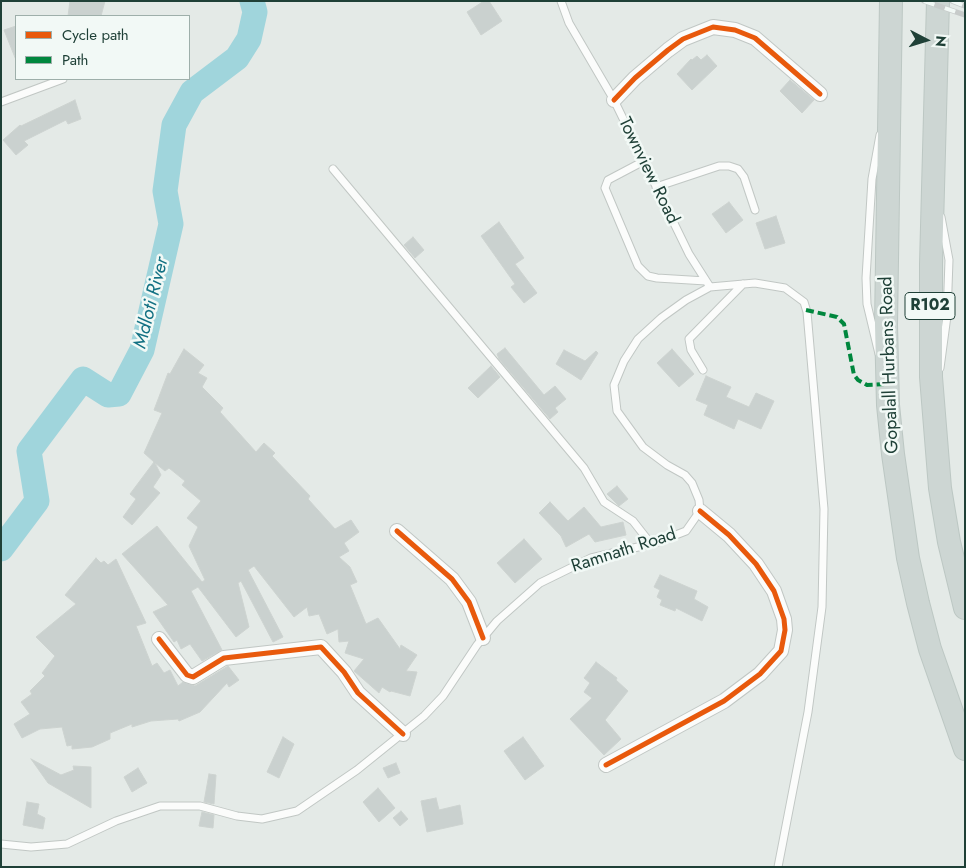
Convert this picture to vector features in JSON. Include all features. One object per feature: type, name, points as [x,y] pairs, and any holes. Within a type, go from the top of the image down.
[{"type":"main road","name":"Gopalall Hurbans Road","points":[[891,1],[887,373],[893,454],[908,558],[930,649],[965,749]]},
{"type":"main road","name":"R102","points":[[938,1],[930,311],[932,400],[940,488],[965,608]]},
{"type":"main road","points":[[938,29],[950,1]]},
{"type":"street","points":[[614,100],[634,78],[683,39],[713,27],[735,30],[755,38],[820,94]]},
{"type":"street","points":[[606,765],[724,700],[760,674],[781,651],[785,630],[784,619],[774,592],[756,564],[729,535],[700,511]]},
{"type":"street","points":[[397,531],[452,578],[469,602],[482,638]]},
{"type":"street","points":[[159,639],[184,672],[193,677],[224,658],[321,647],[344,672],[358,692],[403,734]]},
{"type":"lane","name":"Townview Road","points":[[561,1],[569,23],[614,100],[689,254],[708,284]]},
{"type":"lane","points":[[1,102],[60,80]]},
{"type":"lane","points":[[644,161],[608,180],[604,188],[638,266],[648,276],[708,284],[766,284],[785,288],[804,302],[807,312],[822,465],[824,508],[822,607],[808,712],[778,867]]},
{"type":"lane","points":[[656,187],[719,166],[729,166],[738,169],[744,177],[755,210]]},
{"type":"lane","points":[[333,168],[584,468],[604,502],[633,521],[651,544]]},
{"type":"lane","points":[[700,511],[699,500],[692,483],[685,474],[667,465],[643,446],[622,418],[614,404],[614,385],[624,361],[638,339],[708,284]]},
{"type":"lane","points":[[703,370],[691,350],[689,339],[743,284]]},
{"type":"lane","name":"Ramnath Road","points":[[1,844],[32,847],[67,844],[116,820],[160,806],[200,806],[251,818],[285,815],[308,805],[403,734],[443,696],[482,638],[524,595],[553,575],[591,558],[651,544],[686,531],[700,511]]},
{"type":"building","points":[[70,1],[105,1],[101,15],[68,15]]},
{"type":"building","points":[[484,1],[489,1],[502,21],[481,35],[467,12]]},
{"type":"building","points":[[15,26],[15,58],[4,30]]},
{"type":"building","points":[[707,55],[717,66],[692,90],[677,74],[691,59],[697,56],[701,60]]},
{"type":"building","points":[[790,80],[814,100],[802,113],[780,91]]},
{"type":"building","points":[[75,100],[81,119],[68,124],[66,120],[24,141],[28,145],[16,155],[3,140],[20,125]]},
{"type":"building","points":[[729,202],[743,220],[726,233],[712,214]]},
{"type":"building","points":[[776,216],[785,243],[765,249],[756,223]]},
{"type":"building","points":[[499,222],[524,258],[515,264],[537,293],[524,303],[511,287],[515,284],[481,236]]},
{"type":"building","points":[[413,237],[424,250],[415,258],[404,245]]},
{"type":"building","points":[[505,348],[544,395],[555,386],[566,399],[555,408],[558,412],[550,419],[499,359],[497,354]]},
{"type":"building","points":[[184,349],[204,365],[198,373],[207,378],[202,387],[223,408],[220,412],[256,452],[264,443],[275,453],[272,456],[310,496],[308,499],[335,529],[351,520],[359,532],[344,543],[349,551],[339,557],[350,567],[357,582],[350,585],[366,624],[378,618],[400,649],[401,645],[417,655],[406,671],[417,672],[410,696],[390,692],[382,687],[379,693],[354,671],[364,659],[345,653],[349,641],[339,642],[338,629],[327,634],[319,614],[309,616],[307,607],[294,617],[254,566],[248,570],[283,637],[273,642],[241,581],[238,583],[249,627],[236,637],[198,587],[191,591],[222,650],[202,661],[190,644],[181,649],[177,640],[174,642],[153,612],[168,605],[122,554],[157,526],[202,582],[205,580],[189,546],[198,527],[187,518],[201,501],[182,485],[185,481],[169,468],[165,471],[155,463],[161,475],[153,487],[160,493],[132,525],[123,517],[136,499],[130,494],[154,462],[144,453],[162,413],[154,410],[168,373],[170,374]]},
{"type":"building","points":[[672,349],[694,374],[679,387],[657,363]]},
{"type":"building","points":[[564,350],[585,361],[596,351],[598,353],[581,380],[556,364]]},
{"type":"building","points":[[491,366],[500,377],[478,398],[468,388]]},
{"type":"building","points":[[706,376],[731,387],[726,397],[749,407],[756,393],[774,401],[761,429],[738,419],[734,429],[704,415],[708,405],[696,400]]},
{"type":"building","points":[[617,486],[628,499],[619,506],[607,494]]},
{"type":"building","points":[[550,502],[568,521],[584,507],[601,527],[623,522],[626,535],[595,542],[589,534],[566,547],[561,536],[539,513]]},
{"type":"building","points":[[524,539],[542,559],[515,583],[497,563]]},
{"type":"building","points":[[96,558],[101,563],[104,561],[108,565],[116,559],[146,623],[136,626],[152,666],[157,663],[164,673],[170,670],[178,686],[183,682],[195,686],[228,666],[239,680],[229,687],[227,683],[200,712],[179,721],[178,719],[151,721],[132,727],[132,724],[110,733],[110,739],[92,747],[72,749],[72,745],[67,746],[62,727],[40,729],[22,738],[14,724],[30,714],[21,702],[32,694],[30,691],[45,676],[42,673],[55,656],[36,637],[76,604],[65,595]]},
{"type":"building","points":[[660,575],[697,591],[694,599],[708,607],[702,621],[676,608],[675,611],[660,605],[662,600],[657,597],[660,590],[654,587]]},
{"type":"building","points":[[596,662],[617,678],[616,680],[628,691],[605,720],[621,739],[604,755],[570,719],[592,698],[584,692],[590,683],[584,678]]},
{"type":"building","points":[[283,737],[294,744],[279,778],[267,772]]},
{"type":"building","points":[[523,737],[544,766],[525,780],[504,751]]},
{"type":"building","points":[[31,759],[61,775],[74,770],[73,766],[91,767],[91,808],[48,783]]},
{"type":"building","points":[[396,763],[400,773],[388,778],[383,768]]},
{"type":"building","points":[[138,768],[147,783],[132,792],[124,777]]},
{"type":"building","points":[[209,774],[216,775],[214,804],[204,802]]},
{"type":"building","points":[[378,788],[395,808],[379,822],[363,802]]},
{"type":"building","points":[[436,798],[439,810],[460,805],[463,824],[427,832],[421,801]]},
{"type":"building","points":[[27,802],[39,804],[37,814],[45,818],[43,829],[23,825]]},
{"type":"building","points":[[401,811],[408,819],[400,826],[393,818]]},
{"type":"building","points":[[202,812],[214,815],[213,828],[199,826]]},
{"type":"waterway","name":"Mdloti River","points":[[1,549],[37,501],[29,451],[83,379],[108,395],[119,394],[142,350],[171,224],[165,191],[174,125],[192,92],[237,58],[249,39],[255,12],[252,1]]},
{"type":"railway","points":[[924,1],[965,15]]},
{"type":"railway","points":[[952,1],[965,6]]},
{"type":"marked path","points":[[806,310],[837,317],[844,324],[854,375],[858,380],[867,385],[887,384]]},
{"type":"cycle path","points":[[614,100],[635,78],[668,50],[683,39],[713,27],[735,30],[755,38],[820,94]]},
{"type":"cycle path","points":[[606,765],[724,701],[760,674],[781,651],[785,630],[784,619],[774,591],[756,564],[729,535],[700,511]]},
{"type":"cycle path","points":[[397,531],[452,579],[469,602],[483,638]]},
{"type":"cycle path","points":[[159,639],[187,675],[193,677],[224,658],[321,647],[344,672],[358,693],[403,734]]}]
